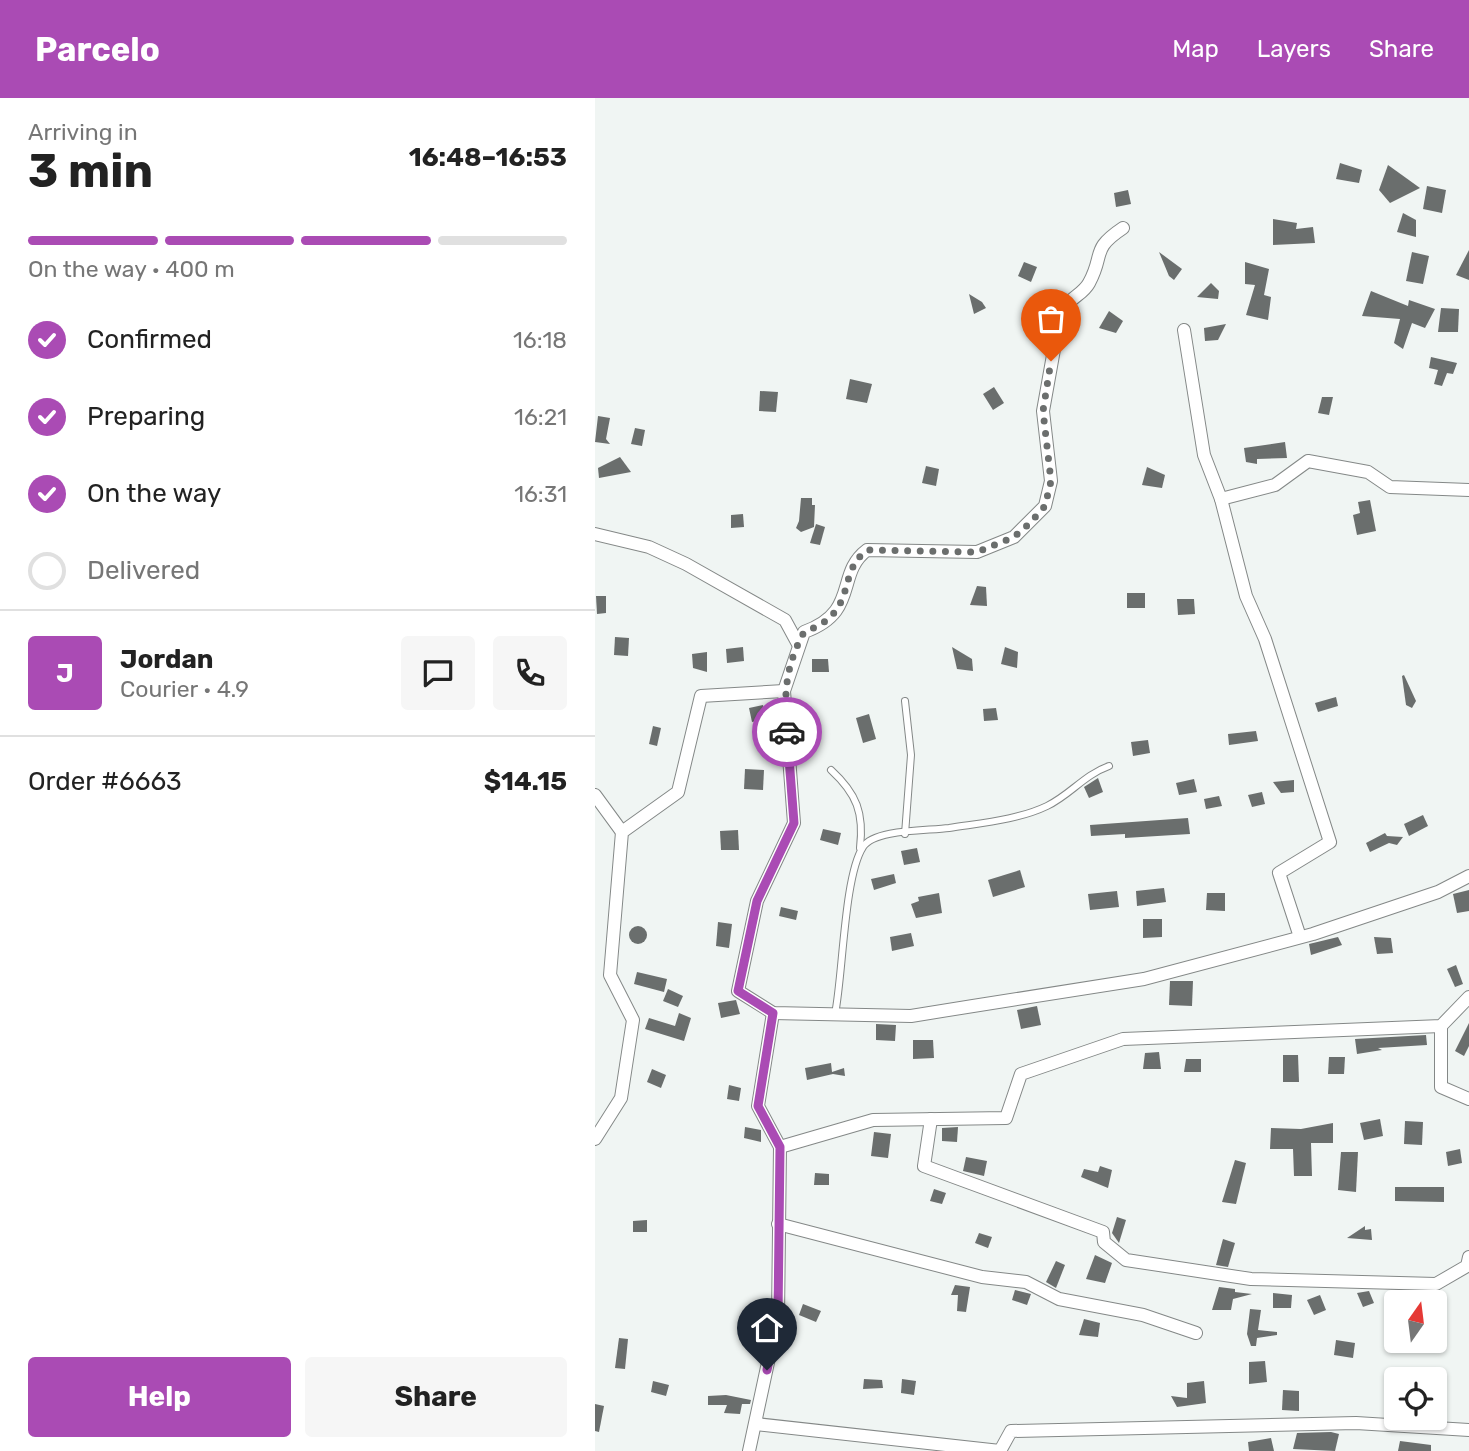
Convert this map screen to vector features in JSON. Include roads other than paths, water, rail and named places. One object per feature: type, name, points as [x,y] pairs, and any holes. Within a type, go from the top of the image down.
[{"type":"street","points":[[1123,228],[1107,237],[1099,249],[1089,285],[1066,302],[1060,316],[1043,411],[1051,481],[1045,506],[1014,537],[977,552],[867,550],[858,557],[846,593],[835,615],[824,625],[804,632],[784,691],[794,823],[757,901],[738,991],[773,1013],[911,1016],[1144,979],[1300,937],[1438,892],[1469,876]]},
{"type":"street","points":[[1184,330],[1204,455],[1221,499],[1246,596],[1265,639],[1330,842],[1279,873],[1300,937]]},
{"type":"street","points":[[1221,499],[1275,485],[1308,461],[1368,472],[1390,487],[1469,490]]},
{"type":"street","points":[[595,534],[649,547],[686,564],[785,621],[798,644]]},
{"type":"street","points":[[622,832],[678,792],[701,696],[784,691]]},
{"type":"street","points":[[595,795],[622,832],[610,975],[633,1020],[621,1098],[595,1139]]},
{"type":"street","points":[[780,1147],[873,1120],[1006,1118],[1021,1074],[1123,1039],[1441,1026],[1469,998]]},
{"type":"street","points":[[749,1451],[778,1316],[780,1147],[758,1106],[773,1013]]},
{"type":"street","points":[[1441,1026],[1441,1087],[1469,1099]]},
{"type":"street","points":[[931,1119],[925,1167],[1104,1233],[1104,1242],[1126,1260],[1251,1279],[1436,1284],[1467,1266],[1469,1256]]},
{"type":"street","points":[[778,1224],[982,1277],[1025,1282],[1059,1299],[1143,1315],[1196,1333]]},
{"type":"street","points":[[756,1424],[1000,1451],[1011,1431],[1356,1423],[1469,1430]]},
{"type":"lane","points":[[905,701],[911,755],[905,834]]},
{"type":"lane","points":[[859,853],[868,840],[876,836],[905,834],[1034,812],[1068,793],[1087,775],[1109,766]]},
{"type":"lane","points":[[831,770],[858,802],[862,825],[845,925],[841,984],[835,1014]]}]
